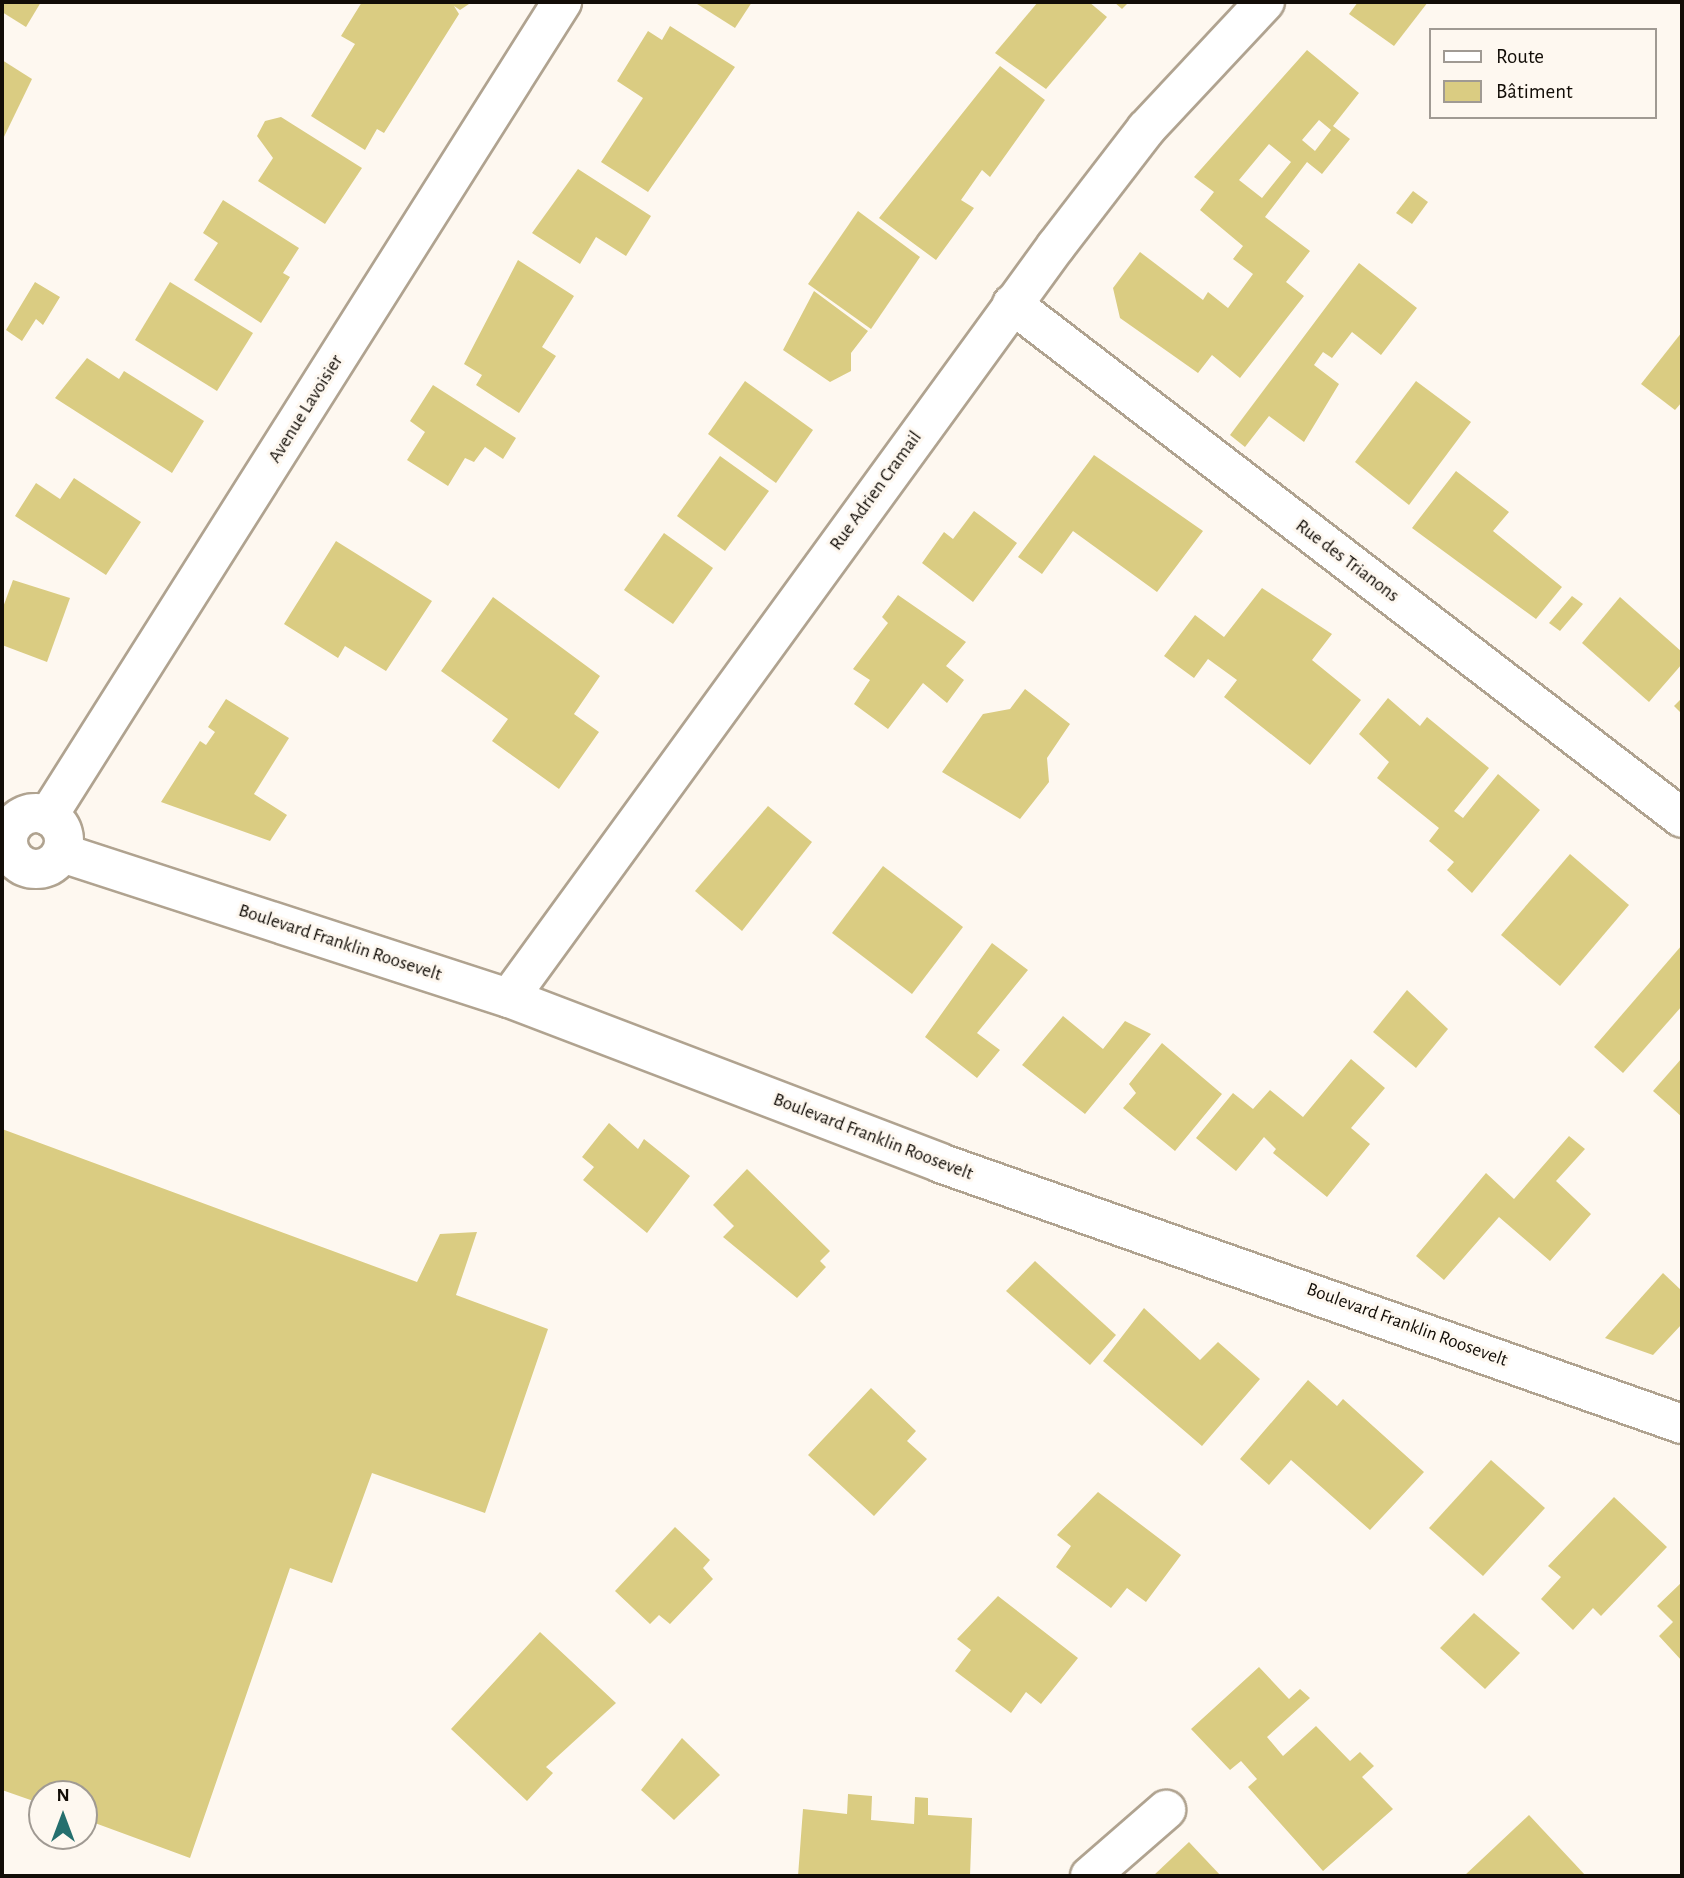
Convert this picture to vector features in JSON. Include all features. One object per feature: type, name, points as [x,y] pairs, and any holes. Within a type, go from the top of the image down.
[{"type":"street","name":"Avenue Lavoisier","points":[[48,816],[562,2]]},
{"type":"street","name":"Rue Adrien Cramail","points":[[509,998],[1012,304],[1146,129],[1265,2]]},
{"type":"street","name":"Rue des Trianons","points":[[1012,304],[1682,818]]},
{"type":"street","points":[[23,816],[48,816],[62,830],[62,853],[39,869],[7,848],[23,816]]},
{"type":"street","name":"Boulevard Franklin Roosevelt","points":[[62,853],[509,998],[940,1163],[1682,1424]]},
{"type":"street","points":[[1090,1876],[1166,1810]]},
{"type":"building","points":[[2,2],[41,2],[26,27],[2,12]]},
{"type":"building","points":[[362,2],[472,2],[460,10],[454,6],[459,14],[384,133],[377,129],[365,150],[311,116],[355,44],[341,36]]},
{"type":"building","points":[[694,2],[752,2],[735,28]]},
{"type":"building","points":[[1038,2],[1089,2],[1107,17],[1046,89],[995,53]]},
{"type":"building","points":[[1114,2],[1129,2],[1122,9]]},
{"type":"building","points":[[1358,2],[1428,2],[1394,46],[1349,14]]},
{"type":"building","points":[[670,26],[735,67],[648,192],[601,162],[643,98],[617,81],[648,31],[662,40]]},
{"type":"building","points":[[1307,50],[1359,93],[1333,126],[1350,139],[1322,174],[1307,162],[1265,217],[1310,251],[1286,282],[1304,296],[1240,378],[1212,355],[1198,373],[1120,318],[1113,288],[1140,252],[1203,300],[1208,292],[1228,308],[1253,274],[1233,259],[1243,246],[1200,210],[1214,192],[1194,177]],"holes":[[[1319,120],[1331,130],[1315,151],[1302,140]],[[1269,144],[1291,162],[1262,198],[1239,180]]]},
{"type":"building","points":[[2,60],[32,79],[2,141]]},
{"type":"building","points":[[1000,66],[1045,100],[990,177],[982,170],[961,200],[974,208],[936,260],[879,218]]},
{"type":"building","points":[[281,117],[362,168],[325,224],[258,181],[273,158],[257,136],[265,121]]},
{"type":"building","points":[[578,169],[651,216],[626,256],[596,237],[580,264],[532,233]]},
{"type":"building","points":[[1413,191],[1428,202],[1412,224],[1396,213]]},
{"type":"building","points":[[223,200],[299,248],[283,273],[290,277],[261,323],[194,280],[218,243],[203,233]]},
{"type":"building","points":[[858,211],[920,257],[871,329],[808,284]]},
{"type":"building","points":[[518,260],[574,296],[542,347],[556,356],[519,413],[476,385],[482,375],[464,364]]},
{"type":"building","points":[[1359,263],[1417,308],[1381,355],[1352,332],[1332,358],[1323,352],[1314,365],[1339,384],[1304,442],[1269,416],[1245,447],[1230,435]]},
{"type":"building","points":[[35,282],[60,297],[43,325],[36,319],[22,341],[6,330]]},
{"type":"building","points":[[170,282],[253,333],[217,391],[135,340]]},
{"type":"building","points":[[814,291],[868,331],[851,353],[851,371],[830,382],[783,350]]},
{"type":"building","points":[[1682,332],[1682,402],[1675,410],[1641,384]]},
{"type":"building","points":[[87,358],[119,379],[124,371],[204,421],[172,473],[55,398]]},
{"type":"building","points":[[745,381],[813,430],[776,483],[708,434]]},
{"type":"building","points":[[1416,381],[1471,422],[1409,505],[1355,462]]},
{"type":"building","points":[[433,385],[516,438],[503,459],[485,447],[474,462],[465,458],[448,486],[407,460],[425,432],[410,421]]},
{"type":"building","points":[[1094,455],[1203,531],[1157,592],[1073,531],[1042,574],[1018,557]]},
{"type":"building","points":[[720,456],[769,491],[725,551],[677,516]]},
{"type":"building","points":[[1456,471],[1509,512],[1493,531],[1562,587],[1536,619],[1412,528]]},
{"type":"building","points":[[74,478],[141,522],[106,575],[15,516],[36,483],[60,499]]},
{"type":"building","points":[[974,511],[1017,543],[973,602],[922,563],[944,532],[953,539]]},
{"type":"building","points":[[664,533],[713,568],[673,624],[624,590]]},
{"type":"building","points":[[336,541],[432,601],[386,671],[345,646],[338,658],[284,624]]},
{"type":"building","points":[[13,580],[70,598],[47,662],[2,645],[2,610]]},
{"type":"building","points":[[1262,588],[1332,634],[1312,660],[1361,700],[1310,765],[1224,697],[1237,680],[1208,659],[1194,678],[1164,656],[1195,615],[1224,637]]},
{"type":"building","points":[[898,595],[966,642],[946,666],[964,680],[947,703],[923,683],[888,729],[854,704],[870,680],[853,669],[888,623],[882,617]]},
{"type":"building","points":[[1572,596],[1583,604],[1560,631],[1549,623]]},
{"type":"building","points":[[493,597],[600,676],[574,714],[599,732],[559,789],[492,741],[508,719],[441,671]]},
{"type":"building","points":[[1620,597],[1682,652],[1682,664],[1649,702],[1582,643]]},
{"type":"building","points":[[1025,689],[1070,724],[1047,758],[1049,782],[1020,819],[942,772],[983,714],[1010,709]]},
{"type":"building","points":[[1388,698],[1420,726],[1427,717],[1489,768],[1454,811],[1463,818],[1498,774],[1540,810],[1472,893],[1447,870],[1454,862],[1429,841],[1439,828],[1377,778],[1389,762],[1359,734]]},
{"type":"building","points":[[1682,698],[1682,714],[1674,706]]},
{"type":"building","points":[[226,699],[289,738],[254,794],[287,815],[270,841],[161,802],[200,741],[206,745],[215,732],[208,727]]},
{"type":"building","points":[[768,806],[812,842],[742,931],[695,891]]},
{"type":"building","points":[[1570,854],[1629,905],[1560,986],[1501,935]]},
{"type":"building","points":[[883,866],[963,927],[912,994],[832,933]]},
{"type":"building","points":[[992,943],[1028,970],[977,1033],[1000,1050],[977,1078],[925,1037]]},
{"type":"building","points":[[1682,945],[1682,1006],[1623,1073],[1594,1047]]},
{"type":"building","points":[[1407,990],[1448,1029],[1416,1068],[1373,1032]]},
{"type":"building","points":[[1063,1016],[1103,1049],[1125,1021],[1151,1034],[1085,1114],[1022,1065]]},
{"type":"building","points":[[1162,1043],[1222,1094],[1175,1151],[1123,1108],[1136,1093],[1129,1084]]},
{"type":"building","points":[[1682,1058],[1682,1117],[1653,1091]]},
{"type":"building","points":[[1351,1059],[1385,1088],[1351,1128],[1370,1144],[1327,1197],[1273,1153],[1276,1149],[1264,1137],[1236,1171],[1196,1138],[1233,1093],[1253,1109],[1270,1090],[1303,1117]]},
{"type":"building","points":[[609,1123],[638,1149],[644,1139],[690,1176],[647,1233],[583,1180],[594,1167],[582,1157]]},
{"type":"building","points":[[2,1129],[417,1282],[440,1234],[477,1232],[456,1295],[548,1329],[485,1513],[372,1473],[332,1583],[290,1568],[190,1858],[98,1824],[98,1780],[28,1780],[28,1799],[2,1790]]},
{"type":"building","points":[[1569,1136],[1585,1149],[1556,1181],[1591,1214],[1550,1261],[1499,1217],[1444,1280],[1416,1256],[1486,1173],[1514,1199]]},
{"type":"building","points":[[747,1169],[830,1251],[820,1261],[826,1267],[797,1298],[723,1237],[734,1226],[713,1205]]},
{"type":"building","points":[[1035,1261],[1116,1335],[1090,1365],[1006,1291]]},
{"type":"building","points":[[1663,1273],[1682,1291],[1682,1324],[1653,1355],[1605,1338]]},
{"type":"building","points":[[1144,1308],[1200,1360],[1218,1342],[1260,1379],[1202,1446],[1103,1361]]},
{"type":"building","points":[[1308,1380],[1337,1406],[1343,1399],[1424,1472],[1370,1530],[1291,1460],[1269,1485],[1240,1459]]},
{"type":"building","points":[[871,1388],[916,1431],[907,1441],[927,1459],[874,1516],[808,1455]]},
{"type":"building","points":[[1491,1460],[1545,1508],[1483,1576],[1429,1528]]},
{"type":"building","points":[[1098,1492],[1181,1555],[1146,1602],[1127,1588],[1111,1608],[1056,1567],[1071,1546],[1057,1535]]},
{"type":"building","points":[[1614,1497],[1667,1547],[1601,1616],[1593,1608],[1573,1630],[1541,1599],[1561,1577],[1548,1566]]},
{"type":"building","points":[[675,1527],[710,1560],[703,1568],[713,1579],[670,1624],[659,1615],[650,1624],[615,1591]]},
{"type":"building","points":[[1682,1582],[1682,1661],[1659,1636],[1673,1622],[1657,1606]]},
{"type":"building","points":[[998,1596],[1078,1658],[1041,1704],[1026,1692],[1011,1713],[955,1671],[971,1650],[957,1639]]},
{"type":"building","points":[[1474,1613],[1520,1653],[1485,1689],[1440,1648]]},
{"type":"building","points":[[540,1632],[616,1703],[546,1767],[553,1773],[527,1801],[451,1729]]},
{"type":"building","points":[[1259,1667],[1289,1699],[1300,1689],[1310,1698],[1267,1737],[1283,1756],[1316,1726],[1350,1761],[1360,1752],[1374,1766],[1362,1777],[1393,1809],[1323,1871],[1248,1787],[1257,1779],[1241,1761],[1230,1770],[1191,1729]]},
{"type":"building","points":[[682,1738],[720,1775],[674,1820],[641,1790]]},
{"type":"building","points":[[848,1794],[872,1796],[871,1820],[914,1824],[915,1797],[928,1798],[928,1815],[972,1818],[970,1876],[798,1876],[803,1809],[847,1814]]},
{"type":"building","points":[[1529,1815],[1586,1876],[1464,1876]]},
{"type":"building","points":[[1189,1842],[1221,1876],[1153,1876]]}]
